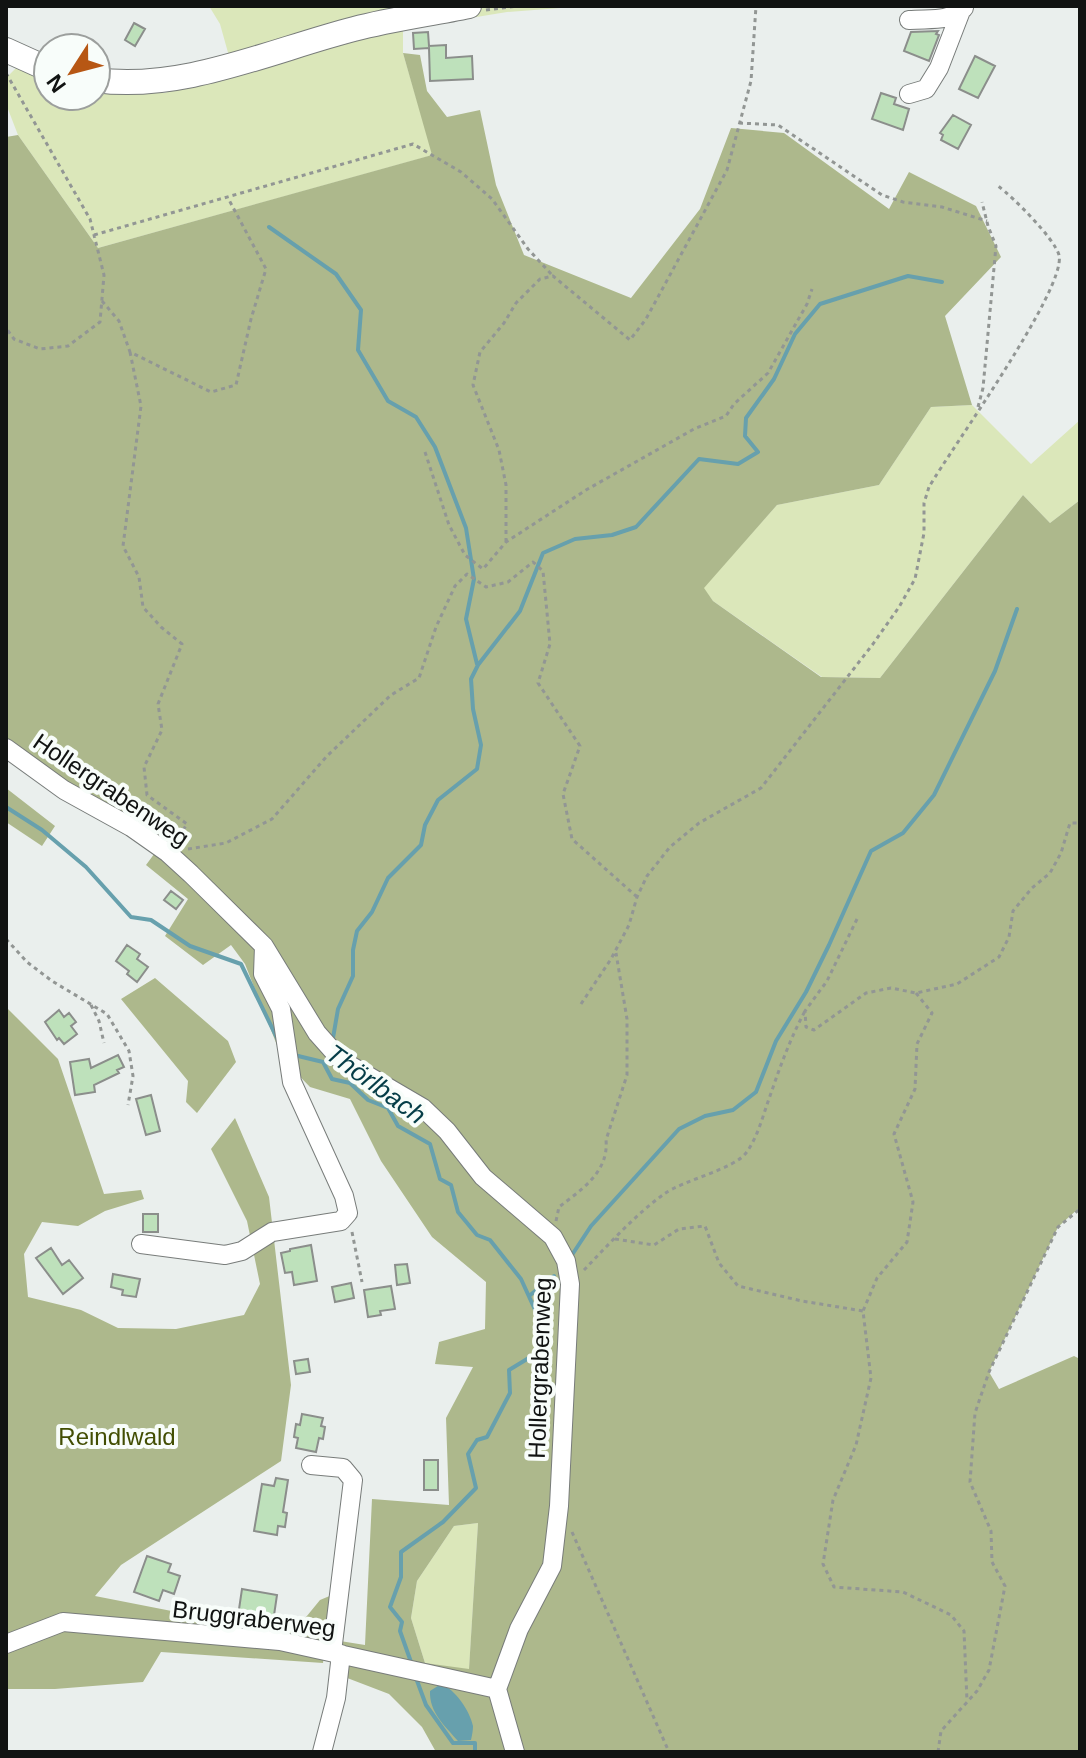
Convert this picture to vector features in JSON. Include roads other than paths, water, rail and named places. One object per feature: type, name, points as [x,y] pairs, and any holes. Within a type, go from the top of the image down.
[{"type":"main road","points":[[112,82],[178,79],[357,28],[469,6]]},
{"type":"main road","points":[[6,50],[32,62]]},
{"type":"street","points":[[909,20],[944,20],[963,8]]},
{"type":"street","points":[[909,94],[926,89],[939,68],[963,8]]},
{"type":"street","name":"Hollergrabenweg","points":[[6,748],[64,790],[131,827],[168,853],[264,946],[317,1033],[341,1060],[423,1108],[447,1131],[483,1177],[553,1237],[566,1261],[570,1284],[559,1506],[552,1566],[519,1629],[497,1689]]},
{"type":"street","points":[[141,1244],[225,1255],[242,1251],[272,1232],[341,1221],[348,1213],[344,1196],[292,1082],[281,1009],[263,974],[264,946]]},
{"type":"street","points":[[311,1465],[343,1468],[353,1480],[336,1653],[336,1698],[322,1752]]},
{"type":"street","name":"Bruggraberweg","points":[[6,1644],[63,1622],[280,1641],[497,1689]]},
{"type":"street","points":[[497,1689],[515,1752]]},
{"type":"water","points":[[441,1684],[461,1701],[469,1714],[473,1726],[471,1740],[458,1741],[435,1712],[430,1691]]},
{"type":"waterway","points":[[269,227],[336,274],[361,310],[358,350],[388,401],[416,417],[435,447],[466,528],[474,579],[466,619],[477,664]]},
{"type":"waterway","points":[[333,1038],[338,1009],[353,976],[357,931],[372,912],[388,878],[421,845],[425,825],[438,800],[477,769],[481,745],[473,709],[471,679],[478,665],[520,611],[543,553],[575,539],[612,535],[636,527],[699,459],[738,464],[758,452],[745,436],[746,418],[774,379],[795,334],[820,304],[908,276],[942,282]]},
{"type":"waterway","points":[[570,1258],[591,1226],[679,1129],[705,1116],[733,1110],[756,1092],[776,1041],[806,992],[871,851],[903,833],[934,795],[995,671],[1017,609]]},
{"type":"waterway","name":"Thörlbach","points":[[6,807],[42,830],[86,867],[131,917],[151,920],[190,946],[241,964],[278,1040]]},
{"type":"waterway","name":"Thörlbach","points":[[294,1055],[323,1062],[332,1079],[350,1083],[368,1100],[388,1108],[398,1126],[430,1144],[440,1179],[451,1185],[458,1212],[477,1235],[490,1240],[521,1279],[542,1325],[537,1353],[509,1370],[510,1393],[487,1437],[477,1440],[468,1454],[476,1488],[443,1522],[401,1552],[401,1577],[390,1607],[402,1622],[400,1631],[411,1662]]},
{"type":"waterway","points":[[529,1296],[554,1276]]},
{"type":"waterway","name":"Thörlbach","points":[[416,1678],[426,1705],[453,1743],[475,1743],[475,1752]]},
{"type":"park label","name":"Reindlwald","points":[[117,1437]]}]
